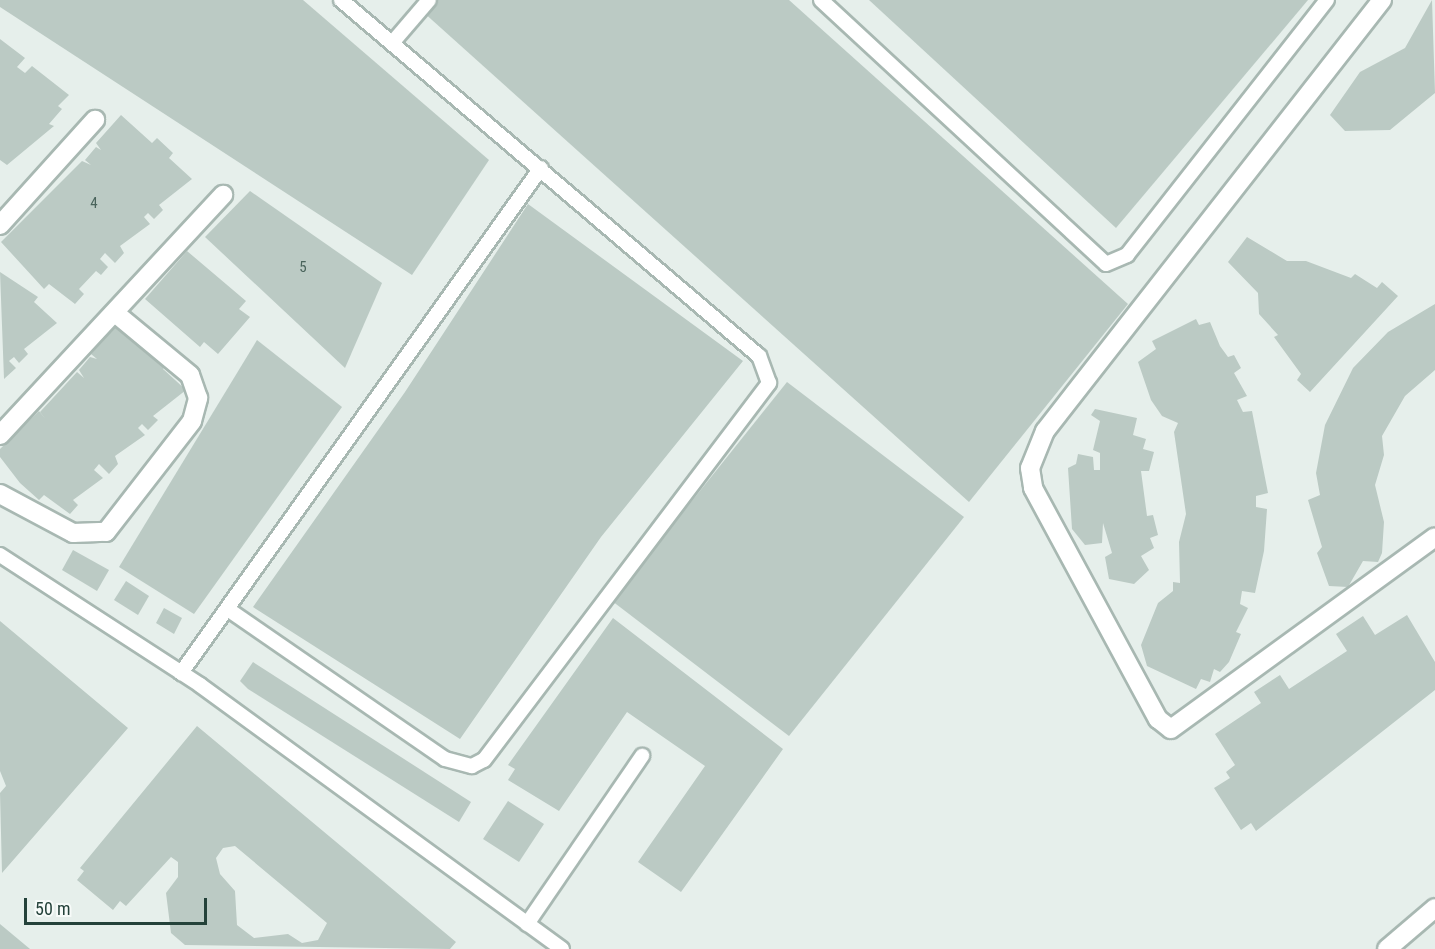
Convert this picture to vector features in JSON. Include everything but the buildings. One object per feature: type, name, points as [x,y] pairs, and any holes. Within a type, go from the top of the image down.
[{"type":"street","points":[[1382,0],[1045,431],[1030,468],[1033,488],[1158,719],[1171,729],[1435,537]]},
{"type":"street","points":[[1,222],[95,120]]},
{"type":"street","points":[[0,435],[223,195]]},
{"type":"street","points":[[0,494],[73,533],[106,532],[192,421],[198,398],[190,375],[115,313]]},
{"type":"street","points":[[1399,945],[1435,908]]},
{"type":"lane","points":[[229,610],[445,759],[472,766],[484,760],[763,397],[769,383],[759,356],[341,0]]},
{"type":"lane","points":[[393,42],[429,0]]},
{"type":"lane","points":[[821,0],[1106,264],[1127,255],[1327,0]]},
{"type":"lane","points":[[181,673],[229,610],[541,168]]},
{"type":"lane","points":[[0,555],[181,673],[562,949]]},
{"type":"lane","points":[[527,924],[642,756]]}]
